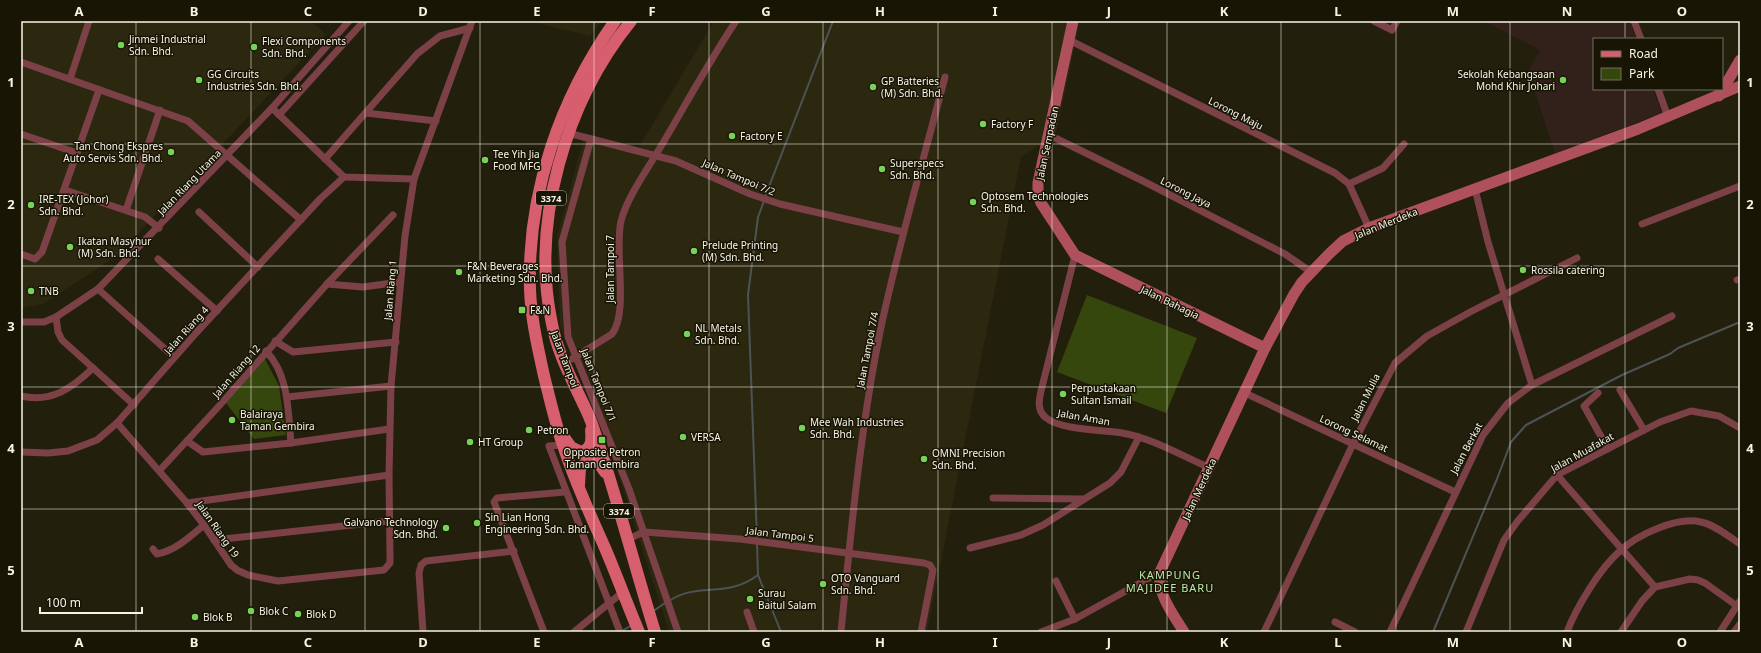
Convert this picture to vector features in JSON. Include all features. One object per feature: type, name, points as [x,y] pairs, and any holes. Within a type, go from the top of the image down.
[{"type":"main road","name":"Jalan Tampoi","points":[[615,21],[600,42],[577,84],[555,133],[542,173],[533,219],[530,290],[534,324],[562,445],[624,591],[637,626]]},
{"type":"main road","name":"Jalan Tampoi","points":[[631,21],[614,44],[589,87],[568,133],[556,174],[547,220],[545,266],[552,325],[564,362],[589,416],[628,539],[646,606],[654,627]]},
{"type":"main road","points":[[557,425],[571,447],[581,452],[588,448],[592,438],[589,416]]},
{"type":"main road","points":[[580,490],[580,468],[588,459],[598,462],[609,477]]},
{"type":"street","points":[[70,79],[89,21]]},
{"type":"street","name":"Jalan Riang Utama","points":[[21,322],[44,322],[56,317],[98,289],[159,228],[272,108],[348,21]]},
{"type":"street","points":[[279,115],[364,21]]},
{"type":"street","name":"Jalan Tampoi 7","points":[[564,362],[576,358],[612,334],[616,329],[620,316],[618,238],[622,220],[630,201],[656,155],[736,21]]},
{"type":"street","name":"Jalan Sempadan","points":[[1073,21],[1038,183],[1038,195],[1075,256]]},
{"type":"street","points":[[1374,21],[1392,30],[1397,21]]},
{"type":"street","points":[[1634,21],[1640,38]]},
{"type":"street","points":[[325,159],[417,54],[440,36],[471,24]]},
{"type":"street","name":"Jalan Riang 1","points":[[384,570],[390,563],[389,429],[391,386],[405,236],[414,179],[471,24]]},
{"type":"street","name":"Lorong Maju","points":[[1069,40],[1335,174],[1349,184]]},
{"type":"street","points":[[325,47],[334,54]]},
{"type":"street","points":[[1723,89],[1740,60]]},
{"type":"street","points":[[21,62],[160,110],[188,122],[300,220]]},
{"type":"street","name":"Jalan Tampoi 7/4","points":[[842,632],[856,483],[865,416],[880,332],[903,232],[945,77]]},
{"type":"street","name":"Jalan Merdeka","points":[[1160,572],[1245,393],[1264,348],[1294,294],[1310,272],[1343,242],[1369,228],[1475,190],[1668,117],[1740,86]]},
{"type":"street","points":[[21,254],[33,258],[39,257],[65,190],[99,90]]},
{"type":"street","points":[[1658,90],[1668,117]]},
{"type":"street","points":[[1719,96],[1722,90]]},
{"type":"street","points":[[272,108],[344,177],[414,179]]},
{"type":"street","points":[[126,210],[160,110]]},
{"type":"street","points":[[366,113],[436,121]]},
{"type":"street","name":"Jalan Tampoi 7/2","points":[[568,133],[676,161],[750,194],[780,204],[903,232]]},
{"type":"street","points":[[21,134],[77,153]]},
{"type":"street","name":"Lorong Jaya","points":[[1049,135],[1143,180],[1284,254],[1310,272]]},
{"type":"street","name":"Jalan Tampoi 7/1","points":[[591,139],[562,242],[568,337],[623,474],[678,632]]},
{"type":"street","points":[[1369,228],[1349,184],[1383,168],[1404,144]]},
{"type":"street","name":"Jalan Riang 4","points":[[21,452],[48,454],[68,451],[97,440],[118,423],[174,357],[217,310],[300,220],[338,181],[344,177]]},
{"type":"street","points":[[1642,224],[1740,186]]},
{"type":"street","points":[[65,190],[145,217],[159,228]]},
{"type":"street","points":[[1475,190],[1504,294],[1532,385]]},
{"type":"street","points":[[199,212],[258,267]]},
{"type":"street","name":"Jalan Riang 12","points":[[160,470],[326,284],[393,215]]},
{"type":"street","name":"Jalan Bahagia","points":[[1075,256],[1264,348]]},
{"type":"street","name":"Jalan Aman","points":[[1075,256],[1041,391],[1039,408],[1044,417],[1051,422],[1065,426],[1139,437],[1210,468]]},
{"type":"street","name":"Jalan Mulia","points":[[1264,632],[1353,444],[1390,371],[1407,352],[1428,336],[1504,294],[1578,258]]},
{"type":"street","points":[[158,259],[217,310]]},
{"type":"street","points":[[326,284],[363,287],[400,282]]},
{"type":"street","points":[[98,289],[174,357]]},
{"type":"street","name":"Jalan Berkat","points":[[1390,632],[1454,492],[1483,435],[1494,418],[1508,402],[1532,385],[1672,316]]},
{"type":"street","points":[[56,317],[59,336],[134,405]]},
{"type":"street","points":[[275,341],[293,352],[396,342]]},
{"type":"street","points":[[266,351],[276,362],[287,396],[291,443]]},
{"type":"street","points":[[21,396],[36,399],[52,397],[65,392],[93,368]]},
{"type":"street","points":[[287,396],[391,386]]},
{"type":"street","points":[[1620,390],[1644,430]]},
{"type":"street","name":"Lorong Selamat","points":[[1245,393],[1454,492]]},
{"type":"street","points":[[1598,393],[1584,406],[1608,449]]},
{"type":"street","name":"Jalan Muafakat","points":[[1466,632],[1504,540],[1517,522],[1557,475],[1675,415],[1691,411],[1719,416],[1740,428]]},
{"type":"street","name":"Jalan Riang 19","points":[[118,423],[187,503],[231,565],[237,570],[248,575],[278,582],[384,570]]},
{"type":"street","points":[[187,441],[203,452],[291,443],[389,429]]},
{"type":"street","points":[[970,548],[1021,535],[1043,525],[1110,483],[1121,472],[1139,437]]},
{"type":"street","points":[[562,445],[549,446],[608,605],[619,630]]},
{"type":"street","points":[[609,477],[623,474]]},
{"type":"street","points":[[187,503],[389,475]]},
{"type":"street","points":[[1557,475],[1655,587]]},
{"type":"street","points":[[544,632],[495,499],[566,492]]},
{"type":"street","points":[[993,498],[1084,499]]},
{"type":"street","points":[[214,540],[389,521]]},
{"type":"street","points":[[1567,632],[1581,603],[1621,549],[1655,529],[1682,521],[1699,521],[1712,525],[1740,544]]},
{"type":"street","points":[[153,549],[158,554],[164,553],[178,545],[204,525]]},
{"type":"street","name":"Jalan Tampoi 5","points":[[628,539],[644,532],[750,540],[930,565],[933,570],[921,632]]},
{"type":"street","points":[[423,632],[419,574],[421,565],[426,561],[514,551]]},
{"type":"street","points":[[1041,632],[1075,619],[1160,572],[1160,588],[1184,632]]},
{"type":"street","points":[[1621,632],[1642,601],[1655,587],[1690,579],[1698,580],[1738,604],[1720,632]]},
{"type":"street","points":[[1056,581],[1075,619]]},
{"type":"street","points":[[574,632],[624,591]]},
{"type":"street","points":[[747,612],[754,632]]},
{"type":"street","points":[[1335,622],[1355,632]]},
{"type":"street","points":[[1734,632],[1740,624]]},
{"type":"shaded area","points":[[21,21],[310,21],[326,34],[118,255],[43,304],[21,308]]},
{"type":"shaded area","points":[[528,21],[602,21],[590,36]]},
{"type":"shaded area","points":[[714,21],[1080,21],[1056,134],[1021,157],[927,632],[669,632],[621,482],[594,409],[560,326],[557,237],[585,133],[639,147]]},
{"type":"shaded area","name":"Sekolah Kebangsaan Mohd Khir Johari","points":[[1484,21],[1630,21],[1636,38],[1593,38],[1593,90],[1653,90],[1662,113],[1555,153],[1528,71],[1540,50]]},
{"type":"green space","points":[[1087,295],[1197,338],[1166,413],[1057,372]]},
{"type":"green space","points":[[265,359],[279,386],[286,435],[254,439],[226,403]]},
{"type":"waterway","points":[[765,197],[833,21]]},
{"type":"waterway","points":[[757,539],[748,295],[758,217],[764,201]]},
{"type":"waterway","points":[[1433,632],[1511,442],[1526,425],[1622,375],[1670,354],[1678,348],[1740,322]]},
{"type":"waterway","points":[[757,543],[758,575],[781,632]]},
{"type":"waterway","points":[[669,601],[680,595],[691,592],[735,586],[758,575]]},
{"type":"waterway","points":[[652,612],[665,603]]},
{"type":"waterway","points":[[622,631],[632,625]]},
{"type":"place","name":"Jinmei Industrial Sdn. Bhd.","points":[[121,45]]},
{"type":"place","name":"Flexi Components Sdn. Bhd.","points":[[254,47]]},
{"type":"place","name":"GG Circuits Industries Sdn. Bhd.","points":[[199,80]]},
{"type":"place","name":"Sekolah Kebangsaan Mohd Khir Johari","points":[[1563,80]]},
{"type":"place","name":"GP Batteries (M) Sdn. Bhd.","points":[[873,87]]},
{"type":"place","name":"Factory F","points":[[983,124]]},
{"type":"place","name":"Factory E","points":[[732,136]]},
{"type":"place","name":"Tan Chong Ekspres Auto Servis Sdn. Bhd.","points":[[171,152]]},
{"type":"place","name":"Tee Yih Jia Food MFG","points":[[485,160]]},
{"type":"place","name":"Superspecs Sdn. Bhd.","points":[[882,169]]},
{"type":"place","name":"Optosem Technologies Sdn. Bhd.","points":[[973,202]]},
{"type":"place","name":"IRE-TEX (Johor) Sdn. Bhd.","points":[[31,205]]},
{"type":"place","name":"Ikatan Masyhur (M) Sdn. Bhd.","points":[[70,247]]},
{"type":"place","name":"Prelude Printing (M) Sdn. Bhd.","points":[[694,251]]},
{"type":"place","name":"Rossila catering","points":[[1523,270]]},
{"type":"place","name":"F&N Beverages Marketing Sdn. Bhd.","points":[[459,272]]},
{"type":"place","name":"TNB","points":[[31,291]]},
{"type":"place","name":"F&N","points":[[522,310]]},
{"type":"place","name":"NL Metals Sdn. Bhd.","points":[[687,334]]},
{"type":"place","name":"Perpustakaan Sultan Ismail","points":[[1063,394]]},
{"type":"place","name":"Balairaya Taman Gembira","points":[[232,420]]},
{"type":"place","name":"Mee Wah Industries Sdn. Bhd.","points":[[802,428]]},
{"type":"place","name":"Petron","points":[[529,430]]},
{"type":"place","name":"VERSA","points":[[683,437]]},
{"type":"place","name":"Opposite Petron Taman Gembira","points":[[602,440]]},
{"type":"place","name":"HT Group","points":[[470,442]]},
{"type":"place","name":"OMNI Precision Sdn. Bhd.","points":[[924,459]]},
{"type":"place","name":"Sin Lian Hong Engineering Sdn. Bhd.","points":[[477,523]]},
{"type":"place","name":"Galvano Technology Sdn. Bhd.","points":[[446,528]]},
{"type":"place","name":"OTO Vanguard Sdn. Bhd.","points":[[823,584]]},
{"type":"place","name":"Surau Baitul Salam","points":[[750,599]]},
{"type":"place","name":"Blok C","points":[[251,611]]},
{"type":"place","name":"Blok D","points":[[298,614]]},
{"type":"place","name":"Blok B","points":[[195,617]]},
{"type":"district","name":"KAMPUNG MAJIDEE BARU","points":[[1170,580]]}]
